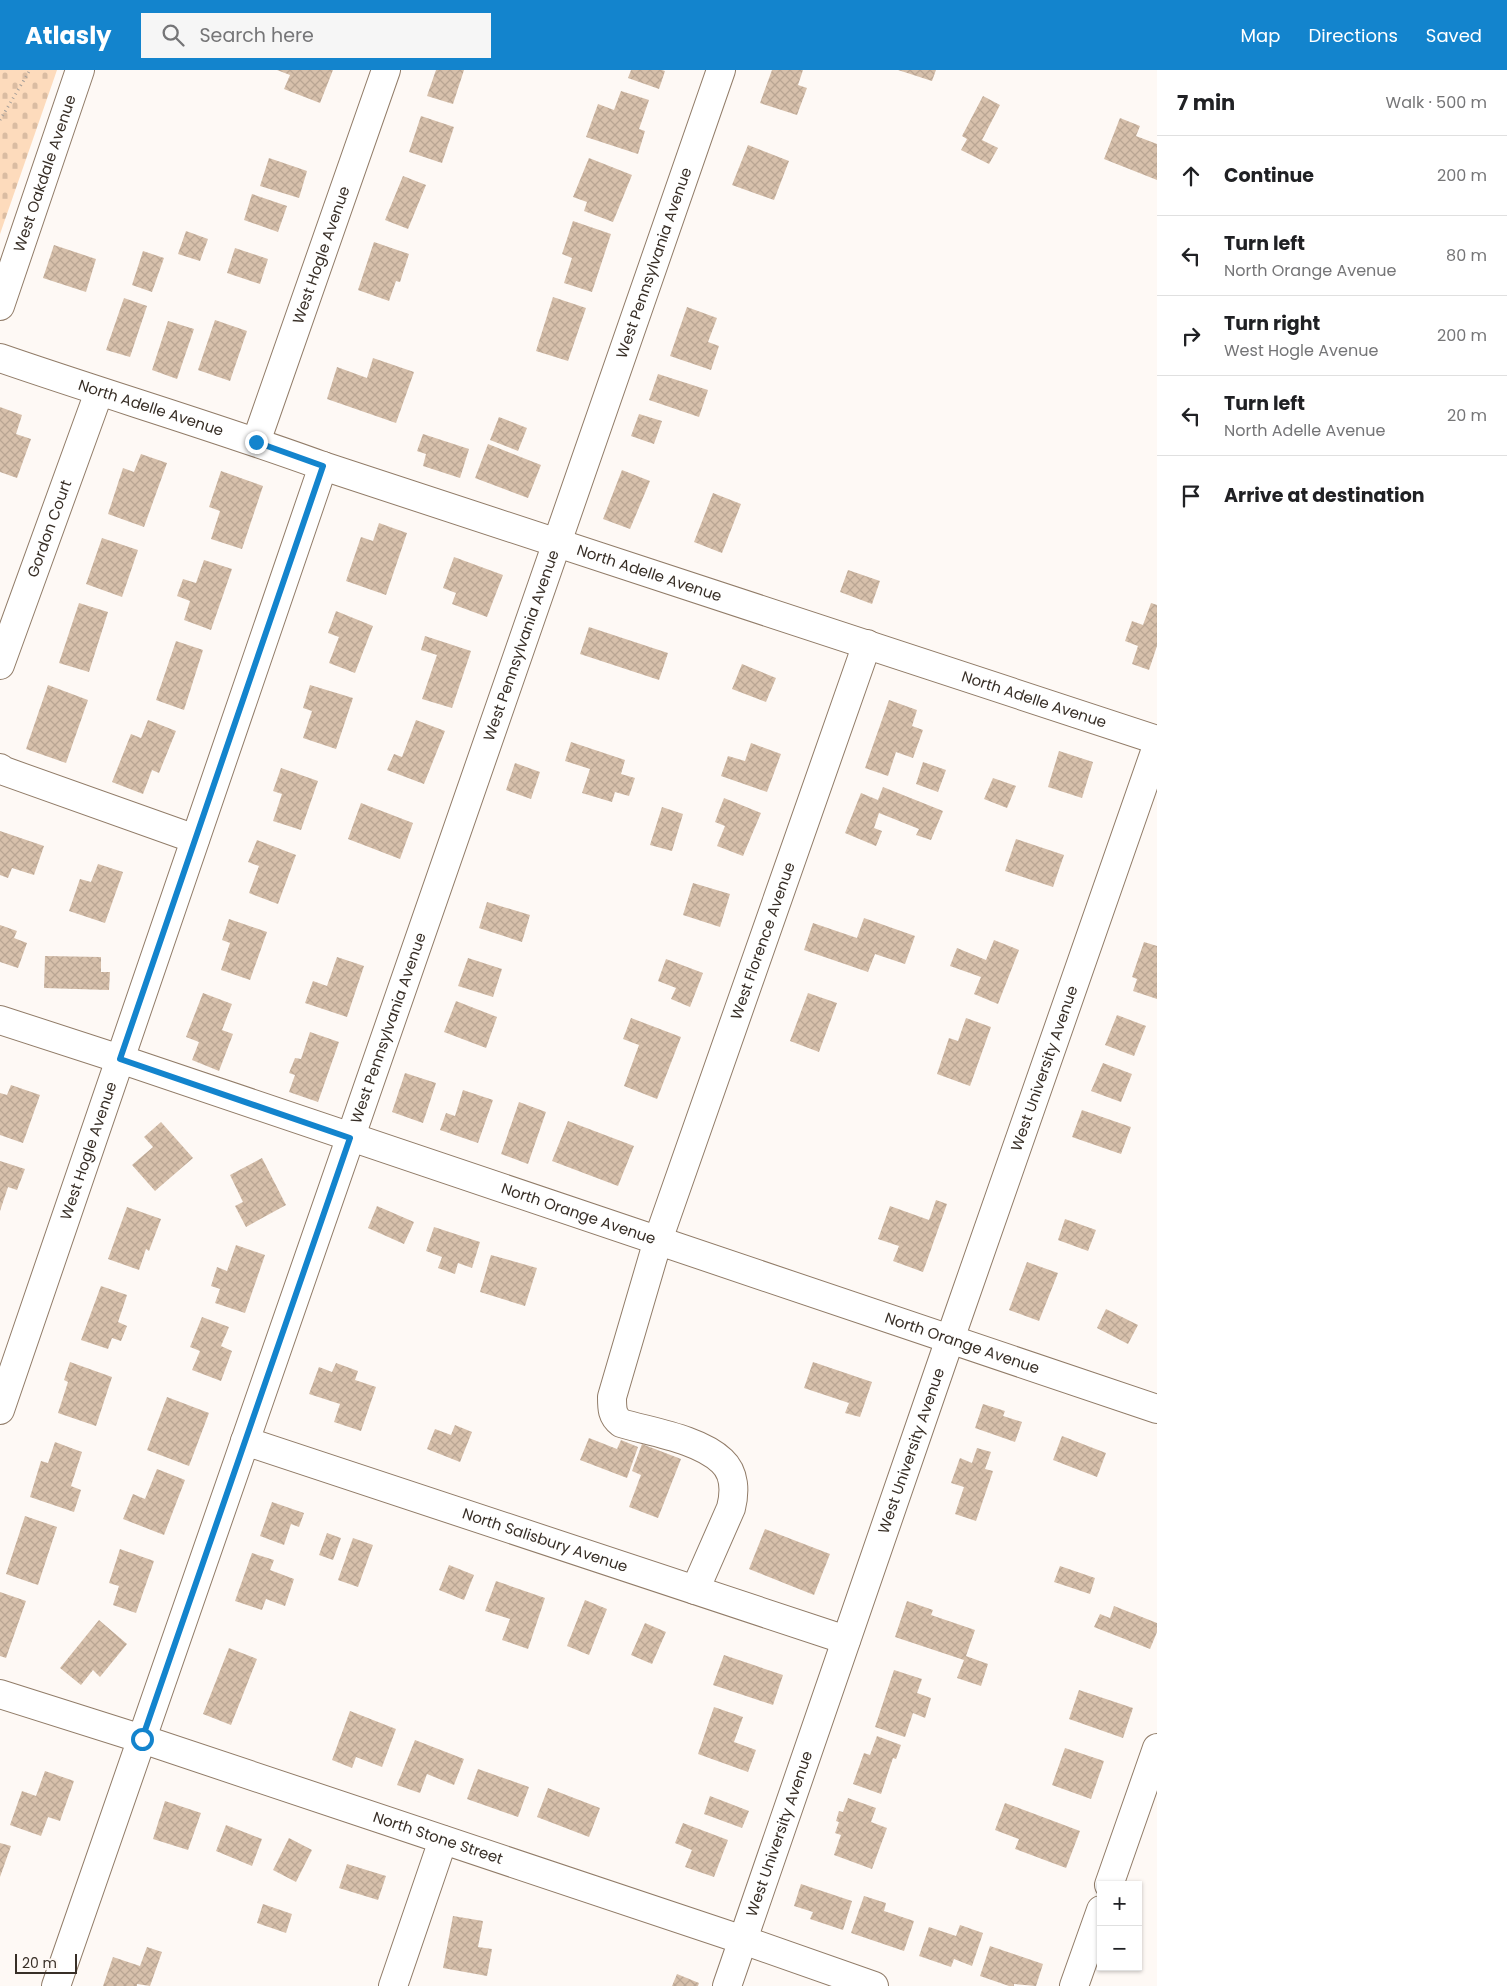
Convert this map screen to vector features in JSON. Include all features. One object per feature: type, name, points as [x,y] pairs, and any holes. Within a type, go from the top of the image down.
[{"type":"street","name":"West Oakdale Avenue","points":[[0,306],[80,70]]},
{"type":"street","name":"West Hogle Avenue","points":[[256,442],[386,70]]},
{"type":"street","name":"West Pennsylvania Avenue","points":[[56,1986],[721,70]]},
{"type":"street","name":"North Adelle Avenue","points":[[0,358],[1157,740]]},
{"type":"street","name":"Gordon Court","points":[[0,665],[99,392]]},
{"type":"street","name":"West Hogle Avenue","points":[[0,1410],[323,466]]},
{"type":"street","name":"West Florence Avenue","points":[[695,1590],[731,1508],[734,1494],[732,1476],[723,1462],[708,1450],[679,1439],[621,1423],[615,1419],[612,1409],[612,1398],[658,1240],[868,644]]},
{"type":"street","name":"West University Avenue","points":[[727,1986],[950,1338],[1157,746]]},
{"type":"street","points":[[0,768],[196,839]]},
{"type":"street","name":"North Orange Avenue","points":[[0,1020],[1157,1409]]},
{"type":"street","name":"North Salisbury Avenue","points":[[245,1441],[846,1640]]},
{"type":"street","name":"North Stone Street","points":[[0,1694],[142,1739],[743,1940],[874,1986]]},
{"type":"street","points":[[1111,1881],[1157,1748]]},
{"type":"street","points":[[393,1986],[443,1840]]},
{"type":"street","points":[[1074,1986],[1097,1921]]},
{"type":"path","points":[[0,120],[30,70]]},
{"type":"green space","points":[[0,70],[57,70],[0,234]]},
{"type":"building","points":[[277,70],[333,70],[320,103],[284,89],[290,75]]},
{"type":"building","points":[[436,70],[464,70],[453,104],[427,96]]},
{"type":"building","points":[[631,70],[665,71],[659,89],[628,78]]},
{"type":"building","points":[[772,70],[803,70],[798,85],[807,88],[797,115],[760,103]]},
{"type":"building","points":[[898,70],[936,70],[932,81]]},
{"type":"building","points":[[621,91],[649,100],[639,129],[645,131],[638,154],[586,137],[598,104],[614,110]]},
{"type":"building","points":[[983,96],[1000,105],[982,140],[998,148],[989,164],[961,150],[967,139],[962,136]]},
{"type":"building","points":[[421,116],[454,127],[442,163],[409,152]]},
{"type":"building","points":[[1120,118],[1140,126],[1136,136],[1157,144],[1157,180],[1104,159]]},
{"type":"building","points":[[748,145],[789,161],[774,200],[732,185]]},
{"type":"building","points":[[269,158],[307,171],[299,198],[260,186]]},
{"type":"building","points":[[589,158],[632,175],[613,222],[584,211],[587,202],[573,197]]},
{"type":"building","points":[[403,176],[426,185],[408,229],[385,220]]},
{"type":"building","points":[[252,194],[287,206],[278,232],[244,220]]},
{"type":"building","points":[[573,221],[611,234],[592,292],[564,283],[572,258],[562,254]]},
{"type":"building","points":[[186,231],[208,239],[200,261],[178,254]]},
{"type":"building","points":[[374,242],[409,254],[400,282],[396,281],[389,301],[358,290]]},
{"type":"building","points":[[54,245],[96,259],[86,292],[43,278]]},
{"type":"building","points":[[235,248],[268,259],[260,284],[227,273]]},
{"type":"building","points":[[143,251],[164,258],[152,292],[132,285]]},
{"type":"building","points":[[553,297],[586,308],[568,361],[536,351]]},
{"type":"building","points":[[124,298],[147,306],[130,357],[106,350]]},
{"type":"building","points":[[687,307],[717,318],[708,342],[719,346],[711,370],[670,356]]},
{"type":"building","points":[[215,320],[247,331],[230,381],[198,370]]},
{"type":"building","points":[[168,321],[194,329],[177,379],[152,370]]},
{"type":"building","points":[[373,358],[414,372],[396,423],[327,399],[337,367],[367,378]]},
{"type":"building","points":[[658,374],[708,390],[699,417],[649,400]]},
{"type":"building","points":[[0,407],[22,415],[16,434],[31,439],[17,478],[0,472]]},
{"type":"building","points":[[639,414],[662,421],[654,444],[631,436]]},
{"type":"building","points":[[499,417],[527,428],[518,451],[490,440]]},
{"type":"building","points":[[423,434],[469,449],[460,478],[423,466],[426,454],[417,451]]},
{"type":"building","points":[[488,444],[541,465],[528,498],[475,478]]},
{"type":"building","points":[[141,454],[167,463],[144,527],[108,514],[123,468],[134,472]]},
{"type":"building","points":[[622,470],[650,481],[630,529],[603,519]]},
{"type":"building","points":[[221,471],[263,486],[242,549],[211,539],[220,511],[209,507]]},
{"type":"building","points":[[713,493],[741,504],[722,553],[694,542]]},
{"type":"building","points":[[379,523],[407,533],[386,595],[346,581],[361,537],[373,541]]},
{"type":"building","points":[[102,538],[138,550],[122,597],[86,584]]},
{"type":"building","points":[[454,557],[503,575],[487,617],[452,604],[456,593],[443,588]]},
{"type":"building","points":[[204,560],[232,569],[211,630],[184,620],[190,601],[177,596],[183,579],[196,583]]},
{"type":"building","points":[[848,570],[880,581],[872,604],[840,592]]},
{"type":"building","points":[[79,603],[108,612],[89,672],[59,663]]},
{"type":"building","points":[[1151,603],[1157,605],[1157,646],[1149,670],[1132,664],[1138,646],[1125,641],[1132,621],[1143,625]]},
{"type":"building","points":[[336,611],[373,626],[355,673],[329,663],[339,637],[328,633]]},
{"type":"building","points":[[589,627],[668,653],[659,680],[580,654]]},
{"type":"building","points":[[425,636],[471,651],[452,708],[422,699],[437,655],[421,650]]},
{"type":"building","points":[[176,641],[203,650],[184,710],[156,700]]},
{"type":"building","points":[[742,664],[776,678],[766,702],[732,689]]},
{"type":"building","points":[[48,685],[88,700],[66,763],[26,749]]},
{"type":"building","points":[[310,685],[353,698],[336,749],[303,738],[312,711],[303,708]]},
{"type":"building","points":[[889,700],[917,710],[912,726],[923,730],[913,758],[896,752],[888,776],[865,768]]},
{"type":"building","points":[[148,720],[176,731],[159,773],[152,770],[143,794],[112,782],[131,734],[141,738]]},
{"type":"building","points":[[416,720],[445,731],[424,784],[387,770],[394,754],[402,757]]},
{"type":"building","points":[[571,742],[625,760],[621,774],[635,778],[629,796],[615,792],[612,802],[582,793],[590,769],[565,761]]},
{"type":"building","points":[[751,743],[781,754],[767,792],[721,776],[728,756],[745,761]]},
{"type":"building","points":[[1059,751],[1093,762],[1082,798],[1048,787]]},
{"type":"building","points":[[923,762],[946,770],[938,792],[916,784]]},
{"type":"building","points":[[515,763],[540,772],[531,799],[506,790]]},
{"type":"building","points":[[281,768],[318,781],[301,830],[273,821],[282,794],[273,791]]},
{"type":"building","points":[[993,778],[1016,786],[1007,808],[984,799]]},
{"type":"building","points":[[883,787],[943,811],[931,840],[916,835],[919,829],[879,813],[874,828],[882,831],[876,846],[845,833],[861,793],[878,800]]},
{"type":"building","points":[[724,798],[761,813],[743,856],[717,846],[725,826],[715,822]]},
{"type":"building","points":[[361,803],[413,823],[400,859],[348,839]]},
{"type":"building","points":[[662,807],[683,814],[672,851],[650,845]]},
{"type":"building","points":[[0,831],[44,846],[34,875],[12,868],[8,878],[0,875]]},
{"type":"building","points":[[1016,839],[1064,855],[1053,887],[1005,871]]},
{"type":"building","points":[[257,840],[296,855],[278,904],[249,893],[259,866],[248,862]]},
{"type":"building","points":[[98,864],[123,872],[105,923],[69,911],[80,879],[91,882]]},
{"type":"building","points":[[693,883],[730,894],[720,927],[683,915]]},
{"type":"building","points":[[487,902],[530,915],[522,942],[479,928]]},
{"type":"building","points":[[864,918],[915,936],[905,964],[875,954],[868,972],[804,950],[813,923],[857,938]]},
{"type":"building","points":[[229,919],[267,932],[250,980],[221,970],[230,943],[222,940]]},
{"type":"building","points":[[0,925],[17,931],[14,938],[27,943],[18,968],[0,962]]},
{"type":"building","points":[[994,940],[1019,950],[998,1004],[974,994],[981,977],[950,966],[957,948],[986,960]]},
{"type":"building","points":[[1144,942],[1157,946],[1157,999],[1133,991],[1137,979],[1132,977]]},
{"type":"building","points":[[45,956],[101,957],[101,972],[110,972],[109,990],[44,988]]},
{"type":"building","points":[[337,957],[364,966],[347,1017],[305,1003],[313,981],[327,986]]},
{"type":"building","points":[[468,958],[502,969],[493,997],[458,986]]},
{"type":"building","points":[[666,959],[703,973],[690,1007],[671,999],[676,988],[658,981]]},
{"type":"building","points":[[203,993],[232,1004],[222,1030],[233,1034],[219,1071],[192,1060],[199,1042],[186,1037]]},
{"type":"building","points":[[808,993],[837,1003],[819,1052],[790,1041]]},
{"type":"building","points":[[456,1001],[497,1017],[486,1048],[444,1032]]},
{"type":"building","points":[[1117,1015],[1146,1026],[1134,1056],[1105,1045]]},
{"type":"building","points":[[631,1018],[681,1037],[657,1099],[624,1086],[639,1045],[623,1039]]},
{"type":"building","points":[[966,1018],[991,1027],[970,1086],[937,1074],[949,1038],[958,1041]]},
{"type":"building","points":[[310,1032],[339,1042],[318,1102],[289,1092],[295,1075],[289,1073],[295,1058],[301,1059]]},
{"type":"building","points":[[1103,1063],[1132,1074],[1121,1102],[1091,1091]]},
{"type":"building","points":[[405,1073],[436,1083],[423,1123],[392,1112]]},
{"type":"building","points":[[11,1085],[40,1095],[23,1143],[0,1135],[0,1093],[7,1095]]},
{"type":"building","points":[[463,1090],[493,1100],[478,1143],[440,1130],[446,1113],[455,1116]]},
{"type":"building","points":[[519,1102],[546,1112],[528,1164],[501,1154]]},
{"type":"building","points":[[1082,1110],[1131,1127],[1121,1154],[1072,1137]]},
{"type":"building","points":[[568,1121],[634,1146],[618,1186],[552,1161]]},
{"type":"building","points":[[161,1122],[193,1158],[155,1191],[132,1165],[153,1147],[144,1137]]},
{"type":"building","points":[[262,1158],[286,1205],[246,1227],[235,1206],[243,1202],[230,1175]]},
{"type":"building","points":[[0,1161],[25,1169],[17,1190],[8,1187],[0,1211]]},
{"type":"building","points":[[936,1200],[947,1204],[923,1272],[893,1261],[899,1246],[878,1239],[890,1206],[929,1220]]},
{"type":"building","points":[[377,1206],[414,1222],[404,1244],[368,1228]]},
{"type":"building","points":[[127,1207],[161,1219],[149,1251],[146,1249],[139,1270],[108,1259]]},
{"type":"building","points":[[1065,1219],[1096,1230],[1088,1251],[1058,1240]]},
{"type":"building","points":[[434,1227],[480,1242],[472,1268],[458,1263],[455,1274],[438,1268],[442,1257],[426,1251]]},
{"type":"building","points":[[236,1245],[265,1255],[245,1313],[215,1303],[220,1289],[211,1286],[217,1267],[227,1271]]},
{"type":"building","points":[[491,1255],[537,1268],[525,1306],[480,1292]]},
{"type":"building","points":[[1027,1262],[1058,1273],[1039,1321],[1009,1310]]},
{"type":"building","points":[[101,1286],[127,1295],[118,1322],[127,1326],[121,1341],[112,1338],[108,1349],[81,1340]]},
{"type":"building","points":[[1106,1309],[1138,1325],[1128,1344],[1097,1328]]},
{"type":"building","points":[[202,1317],[229,1327],[221,1346],[232,1351],[221,1381],[192,1370],[200,1351],[190,1347]]},
{"type":"building","points":[[70,1362],[112,1377],[96,1426],[58,1413],[68,1382],[64,1380]]},
{"type":"building","points":[[813,1362],[872,1382],[860,1417],[845,1413],[849,1403],[804,1388]]},
{"type":"building","points":[[336,1363],[358,1371],[355,1380],[376,1387],[361,1431],[334,1422],[340,1404],[309,1394],[319,1367],[332,1372]]},
{"type":"building","points":[[167,1397],[209,1413],[189,1466],[147,1450]]},
{"type":"building","points":[[983,1404],[1005,1411],[1003,1416],[1022,1422],[1015,1442],[975,1428]]},
{"type":"building","points":[[455,1425],[472,1432],[460,1462],[427,1449],[435,1429],[451,1435]]},
{"type":"building","points":[[1062,1436],[1106,1453],[1097,1477],[1053,1460]]},
{"type":"building","points":[[589,1438],[617,1449],[621,1440],[638,1447],[627,1478],[580,1460]]},
{"type":"building","points":[[55,1442],[82,1452],[71,1486],[81,1490],[74,1512],[30,1497],[41,1461],[48,1463]]},
{"type":"building","points":[[642,1444],[681,1459],[658,1518],[629,1507],[641,1475],[632,1471]]},
{"type":"building","points":[[977,1448],[991,1452],[985,1469],[993,1471],[976,1521],[955,1514],[964,1487],[951,1483],[960,1458],[972,1463]]},
{"type":"building","points":[[157,1469],[185,1480],[164,1535],[123,1519],[133,1494],[145,1499]]},
{"type":"building","points":[[272,1502],[304,1513],[299,1527],[291,1524],[284,1545],[260,1536]]},
{"type":"building","points":[[25,1516],[57,1527],[38,1585],[6,1574]]},
{"type":"building","points":[[765,1529],[830,1554],[814,1595],[749,1569]]},
{"type":"building","points":[[327,1533],[341,1538],[333,1560],[319,1555]]},
{"type":"building","points":[[353,1538],[373,1545],[358,1587],[338,1580]]},
{"type":"building","points":[[120,1549],[154,1561],[136,1613],[113,1605],[119,1586],[109,1583]]},
{"type":"building","points":[[252,1553],[274,1560],[270,1570],[294,1579],[285,1606],[266,1599],[262,1610],[235,1601]]},
{"type":"building","points":[[449,1565],[474,1575],[464,1600],[439,1590]]},
{"type":"building","points":[[1060,1566],[1095,1578],[1090,1594],[1054,1582]]},
{"type":"building","points":[[496,1581],[545,1598],[528,1649],[502,1640],[510,1619],[485,1611]]},
{"type":"building","points":[[0,1592],[26,1601],[6,1658],[0,1656]]},
{"type":"building","points":[[585,1600],[607,1609],[589,1655],[567,1646]]},
{"type":"building","points":[[907,1601],[933,1610],[931,1615],[975,1630],[966,1656],[988,1664],[981,1686],[957,1678],[964,1660],[895,1637]]},
{"type":"building","points":[[1114,1606],[1157,1623],[1157,1632],[1150,1649],[1094,1627],[1100,1614],[1110,1618]]},
{"type":"building","points":[[99,1620],[127,1644],[100,1677],[93,1670],[81,1685],[60,1668]]},
{"type":"building","points":[[645,1623],[666,1632],[652,1664],[631,1655]]},
{"type":"building","points":[[229,1648],[257,1659],[231,1725],[203,1714]]},
{"type":"building","points":[[724,1655],[783,1675],[773,1705],[713,1685]]},
{"type":"building","points":[[894,1670],[922,1679],[917,1693],[931,1698],[925,1718],[913,1713],[905,1737],[875,1727]]},
{"type":"building","points":[[1079,1690],[1133,1708],[1123,1738],[1069,1719]]},
{"type":"building","points":[[714,1707],[743,1717],[734,1742],[756,1750],[748,1772],[698,1754]]},
{"type":"building","points":[[350,1711],[396,1729],[382,1767],[356,1757],[352,1768],[332,1760]]},
{"type":"building","points":[[877,1736],[901,1745],[896,1759],[893,1758],[881,1794],[853,1784],[864,1753],[870,1755]]},
{"type":"building","points":[[415,1740],[464,1759],[454,1785],[427,1774],[420,1793],[397,1785]]},
{"type":"building","points":[[1065,1748],[1104,1761],[1091,1799],[1052,1785]]},
{"type":"building","points":[[478,1769],[529,1787],[518,1817],[467,1799]]},
{"type":"building","points":[[45,1771],[74,1781],[60,1821],[48,1817],[41,1836],[10,1825],[22,1791],[36,1796]]},
{"type":"building","points":[[548,1788],[600,1808],[589,1837],[537,1817]]},
{"type":"building","points":[[710,1796],[749,1811],[742,1828],[704,1814]]},
{"type":"building","points":[[848,1798],[876,1808],[871,1822],[887,1828],[872,1869],[834,1855],[841,1835],[835,1833],[839,1822],[836,1821],[839,1811],[843,1812]]},
{"type":"building","points":[[165,1801],[201,1813],[188,1850],[153,1839]]},
{"type":"building","points":[[1005,1803],[1080,1831],[1066,1868],[1015,1849],[1019,1839],[995,1830]]},
{"type":"building","points":[[683,1823],[728,1840],[714,1877],[685,1867],[692,1850],[675,1843]]},
{"type":"building","points":[[226,1825],[262,1839],[252,1866],[216,1851]]},
{"type":"building","points":[[289,1838],[312,1850],[296,1882],[273,1870]]},
{"type":"building","points":[[0,1843],[11,1846],[0,1877]]},
{"type":"building","points":[[347,1864],[386,1876],[378,1900],[339,1888]]},
{"type":"building","points":[[801,1884],[852,1901],[843,1930],[810,1919],[813,1912],[794,1906]]},
{"type":"building","points":[[864,1896],[886,1903],[884,1911],[914,1921],[904,1951],[851,1933]]},
{"type":"building","points":[[263,1904],[292,1914],[286,1933],[257,1923]]},
{"type":"building","points":[[453,1916],[483,1921],[478,1947],[492,1949],[487,1976],[443,1968]]},
{"type":"building","points":[[960,1925],[983,1933],[972,1966],[954,1959],[951,1967],[919,1956],[929,1927],[956,1936]]},
{"type":"building","points":[[990,1946],[1043,1964],[1036,1986],[1014,1984],[1014,1986],[1009,1986],[980,1976]]},
{"type":"building","points":[[147,1947],[162,1952],[150,1986],[137,1984],[137,1986],[103,1986],[113,1957],[140,1966]]},
{"type":"building","points":[[677,1974],[699,1983],[698,1986],[672,1986]]},
{"type":"route","points":[[142,1739],[350,1138],[120,1059],[323,466],[256,442]]}]
